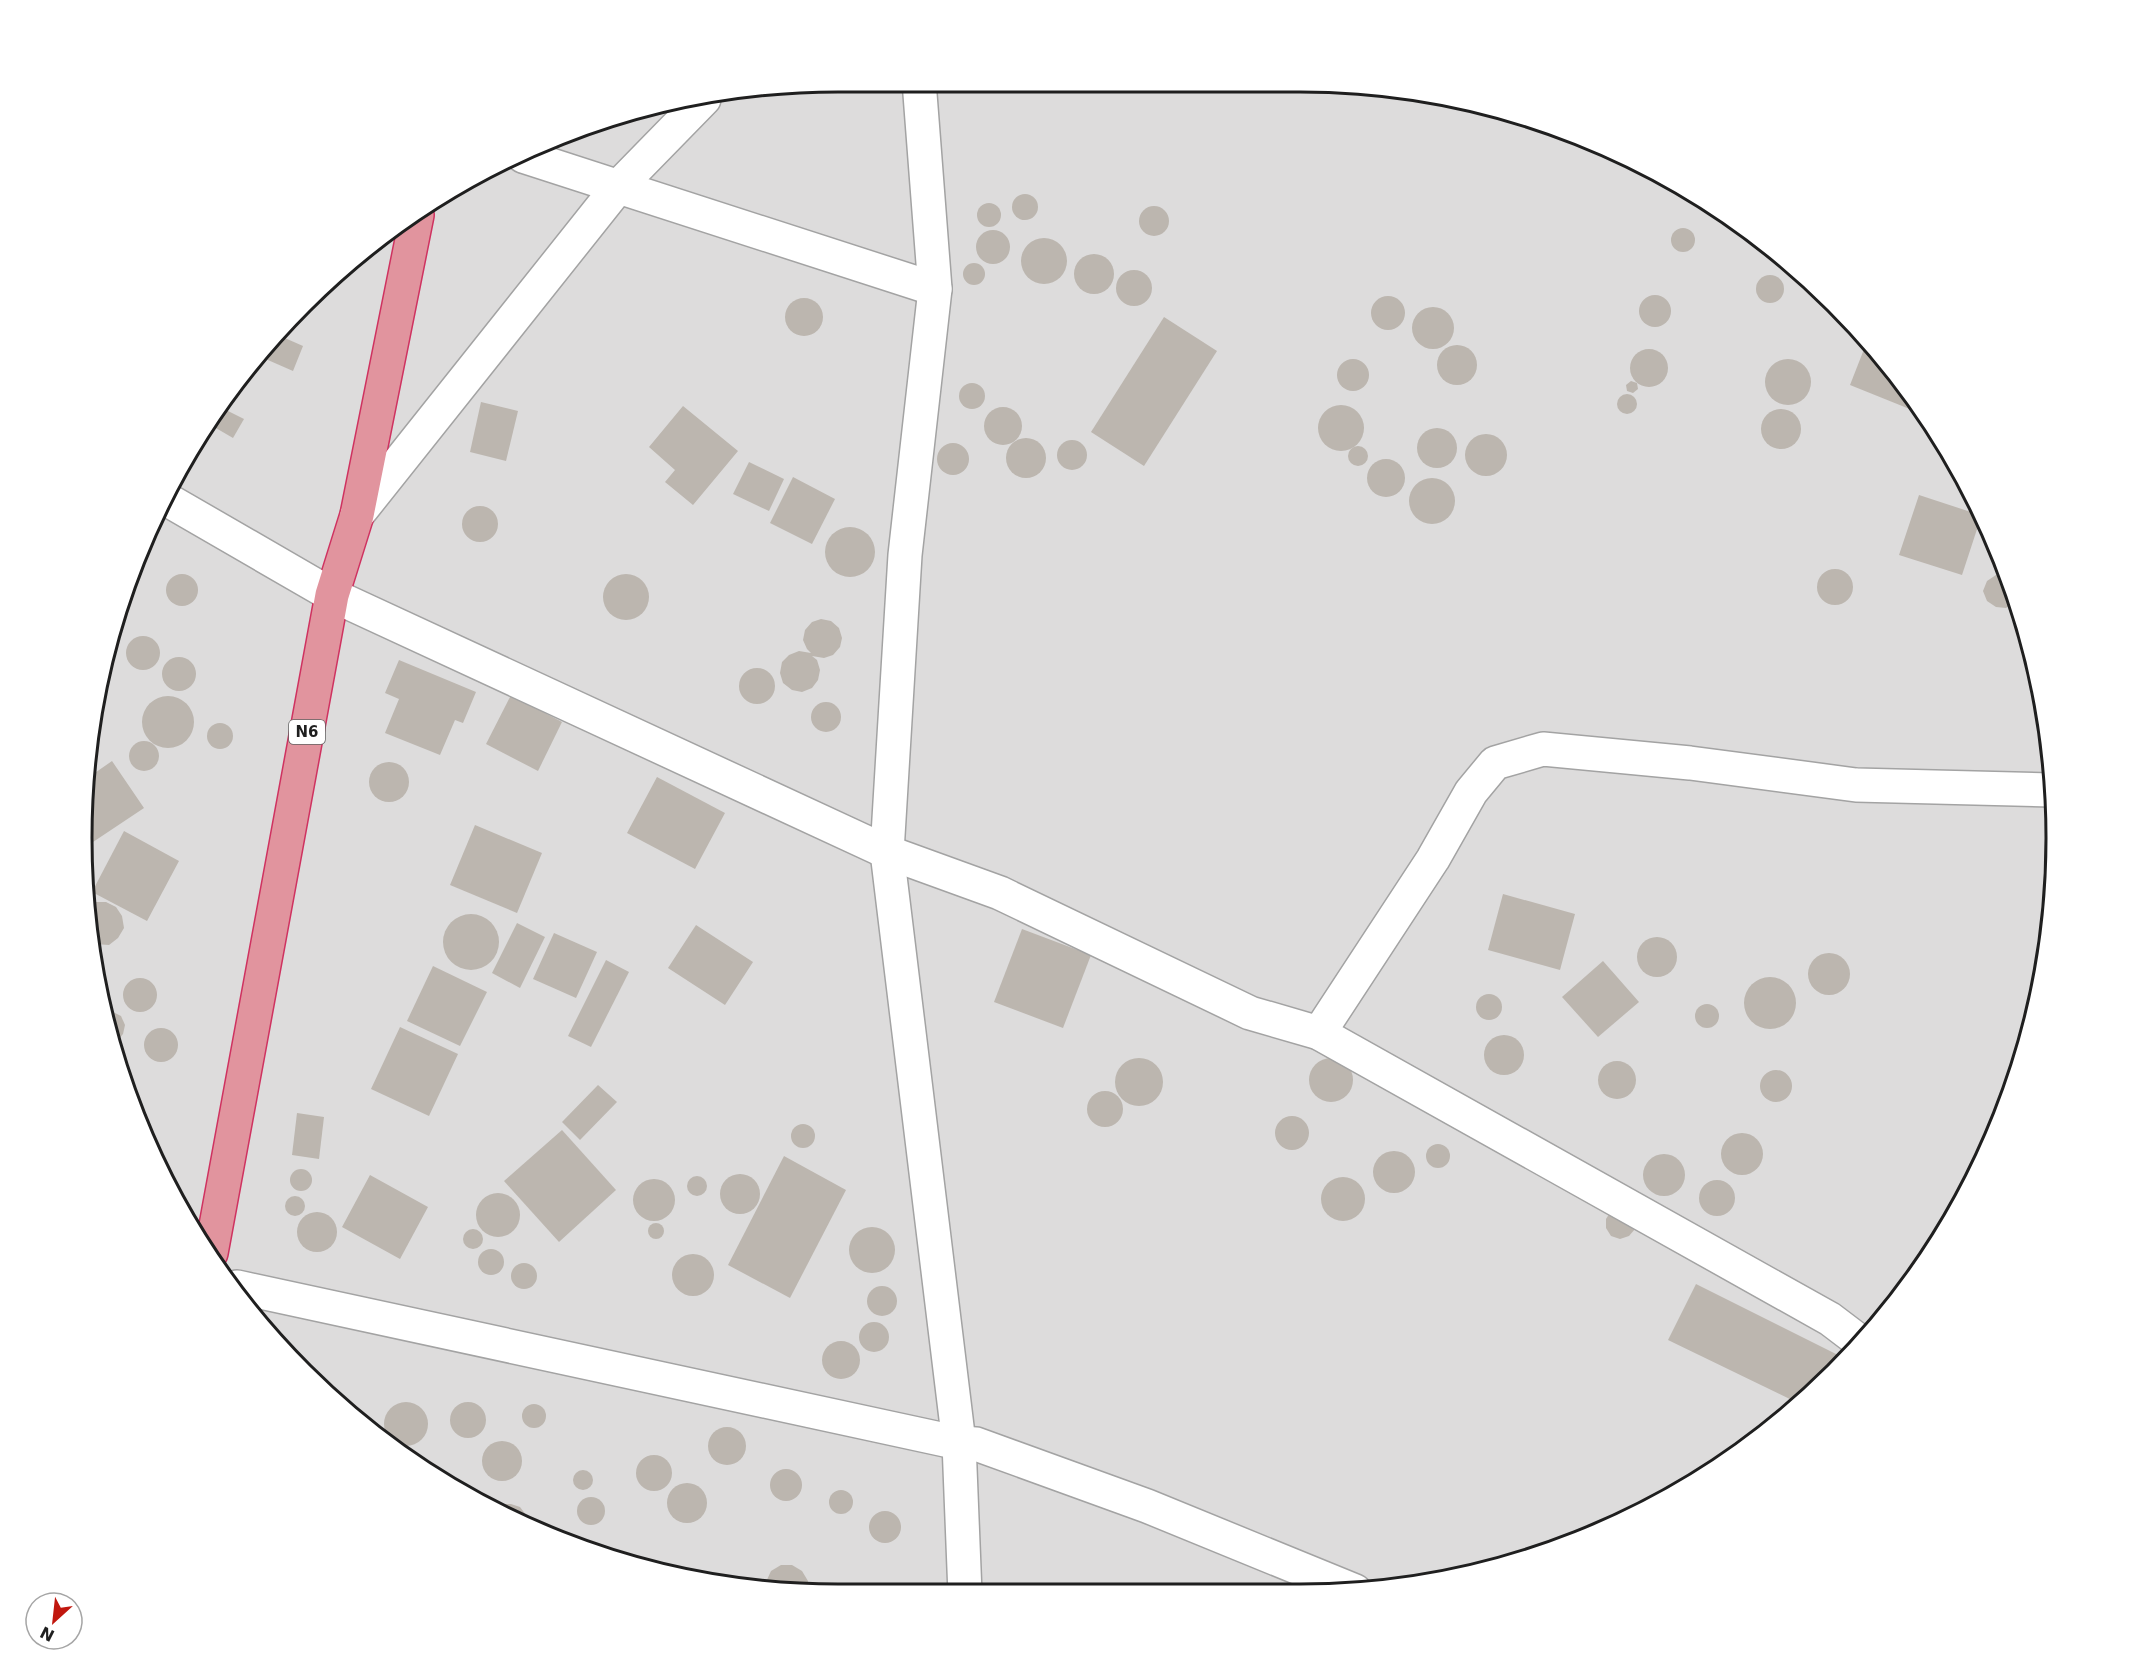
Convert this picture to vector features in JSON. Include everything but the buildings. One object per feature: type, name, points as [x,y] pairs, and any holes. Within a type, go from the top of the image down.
[{"type":"highway","name":"N6","points":[[213,1245],[332,595],[357,515],[415,223]]},
{"type":"street","points":[[921,92],[935,289],[905,555],[887,852],[959,1443],[965,1584]]},
{"type":"street","points":[[357,515],[618,187],[698,105]]},
{"type":"street","points":[[530,158],[935,289]]},
{"type":"street","points":[[171,502],[332,595],[887,852],[1000,893],[1250,1013],[1319,1033],[1830,1318],[1853,1336]]},
{"type":"street","points":[[1319,1033],[1433,859],[1471,792],[1495,763],[1543,749],[1690,763],[1856,785],[2044,790]]},
{"type":"street","points":[[243,1288],[959,1443],[976,1444],[1147,1506],[1334,1583]]},
{"type":"shaded area","points":[[789,93],[1348,93],[1397,98],[1493,117],[1585,148],[1673,191],[1714,217],[1754,246],[1827,310],[1891,383],[1920,423],[1969,508],[1989,552],[2020,644],[2031,692],[2039,740],[2046,838],[2039,935],[2031,983],[2020,1031],[1989,1123],[1946,1210],[1920,1252],[1891,1292],[1827,1365],[1754,1429],[1714,1458],[1629,1507],[1585,1527],[1493,1558],[1397,1577],[1300,1584],[838,1584],[740,1577],[644,1558],[598,1544],[552,1527],[464,1484],[383,1429],[310,1365],[246,1292],[217,1252],[168,1167],[131,1077],[106,983],[93,886],[93,789],[106,692],[131,598],[168,508],[191,464],[217,423],[277,346],[310,310],[346,277],[423,217],[464,191],[508,168],[598,131],[692,106]]}]
